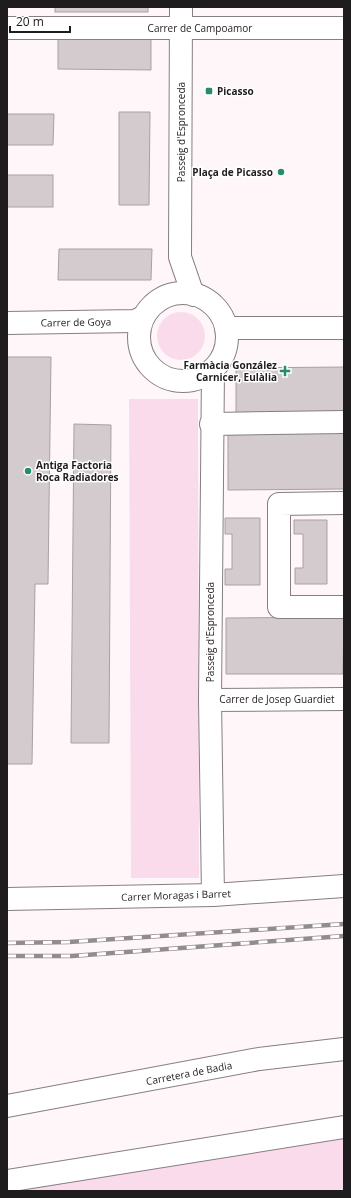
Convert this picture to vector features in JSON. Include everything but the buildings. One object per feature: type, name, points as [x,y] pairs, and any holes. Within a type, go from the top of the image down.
[{"type":"street","name":"Carrer de Campoamor","points":[[7,28],[181,18],[344,28]]},
{"type":"street","name":"Passeig d'Espronceda","points":[[180,257],[181,18]]},
{"type":"street","points":[[180,257],[194,295]]},
{"type":"street","points":[[148,309],[179,293],[194,295],[212,304],[218,310],[226,328],[226,341],[222,356],[213,376],[204,376],[196,380],[180,382],[165,378],[152,370],[145,362],[139,347],[139,332],[148,309],[180,257]]},
{"type":"street","name":"Carrer de Goya","points":[[7,323],[148,309]]},
{"type":"street","points":[[226,328],[344,328]]},
{"type":"street","name":"Passeig d'Espronceda","points":[[213,376],[211,424],[210,700],[213,895]]},
{"type":"street","points":[[211,424],[344,422]]},
{"type":"street","points":[[344,503],[279,504],[278,607],[344,607]]},
{"type":"street","name":"Carrer de Josep Guardiet","points":[[210,700],[344,699]]},
{"type":"street","name":"Carrer Moragas i Barret","points":[[7,899],[213,895],[344,886]]},
{"type":"street","name":"Carretera de Badia","points":[[35,1102],[259,1059],[344,1049]]},
{"type":"street","points":[[7,1106],[35,1102]]},
{"type":"street","points":[[7,1110],[35,1102]]},
{"type":"street","points":[[7,1182],[344,1127]]},
{"type":"path","points":[[148,309],[132,333],[132,346],[136,359],[142,370],[151,380],[162,387],[175,391],[188,391],[201,389],[213,376]]},
{"type":"shaded area","points":[[181,312],[190,314],[198,319],[203,327],[205,336],[203,345],[198,353],[190,358],[181,360],[172,358],[164,353],[159,345],[157,336],[159,327],[164,319],[172,314]]},
{"type":"shaded area","points":[[129,399],[198,399],[199,878],[131,878]]},
{"type":"shaded area","points":[[344,1137],[344,1191],[7,1191]]},
{"type":"railway","points":[[7,943],[69,942],[344,924]]},
{"type":"railway","points":[[7,956],[72,956],[344,936]]},
{"type":"place","name":"Picasso","points":[[209,91]]},
{"type":"place","name":"Plaça de Picasso","points":[[281,172]]},
{"type":"place","name":"Farmàcia González Carnicer, Eulàlia","points":[[285,371]]},
{"type":"place","name":"Antiga Factoria Roca Radiadores","points":[[28,471]]}]
